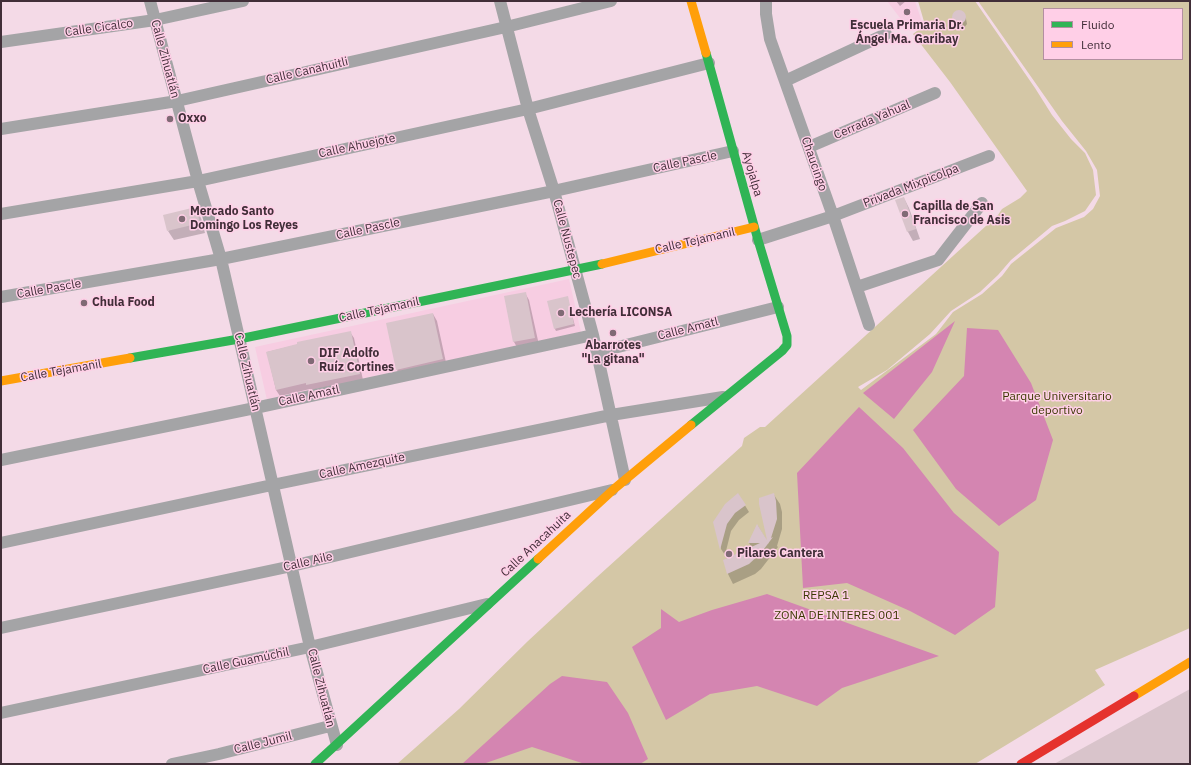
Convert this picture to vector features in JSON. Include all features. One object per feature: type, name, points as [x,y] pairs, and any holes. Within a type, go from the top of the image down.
[{"type":"street","name":"Calle Zihuatlán","points":[[150,1],[198,181],[221,259],[310,647],[330,726],[337,745]]},
{"type":"street","name":"Calle Cicalco","points":[[1,42],[154,20],[244,1]]},
{"type":"street","name":"Calle Nustepec","points":[[500,1],[528,109],[554,191],[598,352],[625,480]]},
{"type":"street","name":"Calle Canahuitli","points":[[1,129],[177,101],[506,27],[611,1]]},
{"type":"street","name":"Ayojalpa","points":[[691,1],[754,227],[787,336],[787,345],[782,351]]},
{"type":"street","name":"Chaucingo","points":[[770,2],[770,39],[833,216],[857,287],[868,326]]},
{"type":"street","points":[[785,81],[886,34]]},
{"type":"street","name":"Calle Ahuejote","points":[[1,214],[198,181],[528,109],[709,63]]},
{"type":"street","name":"Cerrada Yahual","points":[[809,147],[934,93]]},
{"type":"street","name":"Calle Pascle","points":[[1,298],[221,259],[554,191],[733,151]]},
{"type":"street","name":"Privada Mixpicolpa","points":[[833,216],[988,156]]},
{"type":"street","points":[[857,287],[938,260],[982,203]]},
{"type":"street","points":[[758,240],[833,216]]},
{"type":"street","name":"Calle Tejamanil","points":[[1,381],[239,339],[576,270],[754,227]]},
{"type":"street","name":"Calle Amatl","points":[[598,352],[778,307]]},
{"type":"street","name":"Calle Amatl","points":[[1,460],[255,408],[593,335]]},
{"type":"street","name":"Calle Anacahuita","points":[[315,764],[614,489],[724,397],[782,351]]},
{"type":"street","name":"Calle Amezquite","points":[[1,543],[611,415],[724,397]]},
{"type":"street","name":"Calle Aile","points":[[1,628],[292,566],[614,489]]},
{"type":"street","name":"Calle Guamúchil","points":[[1,713],[310,647],[490,604]]},
{"type":"street","points":[[1021,764],[1190,662]]},
{"type":"street","name":"Calle Jumil","points":[[172,764],[220,754],[330,726]]},
{"type":"shaded area","name":"Escuela Primaria Dr. Ángel Ma. Garibay","points":[[887,1],[915,1],[922,22],[910,31]]},
{"type":"shaded area","points":[[569,279],[581,332],[267,400],[255,347]]},
{"type":"shaded area","points":[[955,321],[932,372],[894,419],[863,393]]},
{"type":"shaded area","points":[[967,328],[998,330],[1031,383],[1053,440],[1036,500],[999,526],[956,489],[913,430],[964,376]]},
{"type":"shaded area","points":[[859,407],[903,448],[954,513],[999,552],[995,607],[955,635],[910,611],[847,583],[803,588],[797,473]]},
{"type":"shaded area","points":[[767,594],[939,656],[842,688],[817,706],[757,686],[710,694],[666,720],[632,647],[661,628],[661,609],[679,622],[712,610]]},
{"type":"shaded area","points":[[562,676],[607,682],[628,713],[648,759],[640,764],[585,764],[532,747],[483,764],[462,764],[550,684]]},
{"type":"green space","points":[[918,1],[975,1],[1052,115],[1071,139],[1085,153],[1093,170],[1096,195],[1085,211],[1052,226],[1011,260],[980,292],[951,311],[930,334],[887,370],[858,387],[861,390],[936,334],[953,312],[982,294],[1002,276],[1011,264],[1056,228],[1084,217],[1093,209],[1100,196],[1097,170],[1086,151],[1062,121],[978,1],[1190,1],[1190,628],[1095,670],[1105,685],[975,764],[397,764],[459,709],[528,641],[597,577],[742,446],[744,438],[760,427],[765,427],[998,215],[1002,209],[1020,198],[1027,191],[950,82],[913,34],[925,25]]},
{"type":"building","points":[[959,10],[964,12],[966,17],[964,22],[959,24],[954,22],[952,17],[954,12]]},
{"type":"building","name":"Capilla de San Francisco de Asis","points":[[904,197],[916,229],[907,232],[895,200]]},
{"type":"building","name":"Mercado Santo Domingo Los Reyes","points":[[196,207],[200,223],[167,231],[163,215]]},
{"type":"building","points":[[526,292],[535,338],[513,342],[504,296]]},
{"type":"building","name":"Lechería LICONSA","points":[[568,296],[574,324],[554,329],[547,301]]},
{"type":"building","points":[[433,313],[443,359],[396,370],[386,323]]},
{"type":"building","points":[[351,331],[360,374],[306,385],[306,383],[276,390],[266,352],[297,344],[297,342]]},
{"type":"building","points":[[738,493],[746,505],[735,513],[727,524],[720,550],[713,522],[725,504]]},
{"type":"building","points":[[774,493],[777,519],[771,538],[773,537],[761,553],[749,564],[727,574],[723,560],[760,543],[748,543],[757,524],[767,540],[759,498]]},
{"type":"building","points":[[1190,689],[1190,762],[1186,764],[1054,764]]},
{"type":"traffic: fast","points":[[691,425],[782,351],[787,345],[787,336],[758,240],[706,53]]},
{"type":"traffic: fast","points":[[130,358],[239,339],[602,264]]},
{"type":"traffic: fast","points":[[315,764],[538,559]]},
{"type":"traffic: slow","points":[[691,1],[706,53]]},
{"type":"traffic: slow","points":[[602,264],[754,227]]},
{"type":"traffic: slow","points":[[1,381],[130,358]]},
{"type":"traffic: slow","points":[[538,559],[614,489],[691,425]]},
{"type":"traffic: slow","points":[[1134,696],[1190,662]]},
{"type":"traffic: jam","points":[[1021,764],[1134,696]]},
{"type":"place","name":"Escuela Primaria Dr. Ángel Ma. Garibay","points":[[907,12]]},
{"type":"place","name":"Oxxo","points":[[170,119]]},
{"type":"place","name":"Capilla de San Francisco de Asis","points":[[905,214]]},
{"type":"place","name":"Mercado Santo Domingo Los Reyes","points":[[182,219]]},
{"type":"place","name":"Chula Food","points":[[84,303]]},
{"type":"place","name":"Lechería LICONSA","points":[[561,313]]},
{"type":"place","name":"Abarrotes \"La gitana\"","points":[[613,333]]},
{"type":"place","name":"DIF Adolfo Ruíz Cortines","points":[[311,361]]},
{"type":"place","name":"Pilares Cantera","points":[[729,554]]},
{"type":"park label","name":"Parque Universitario deportivo","points":[[1057,404]]},
{"type":"park label","name":"REPSA 1","points":[[826,596]]},
{"type":"park label","name":"ZONA DE INTERES 001","points":[[837,616]]}]
